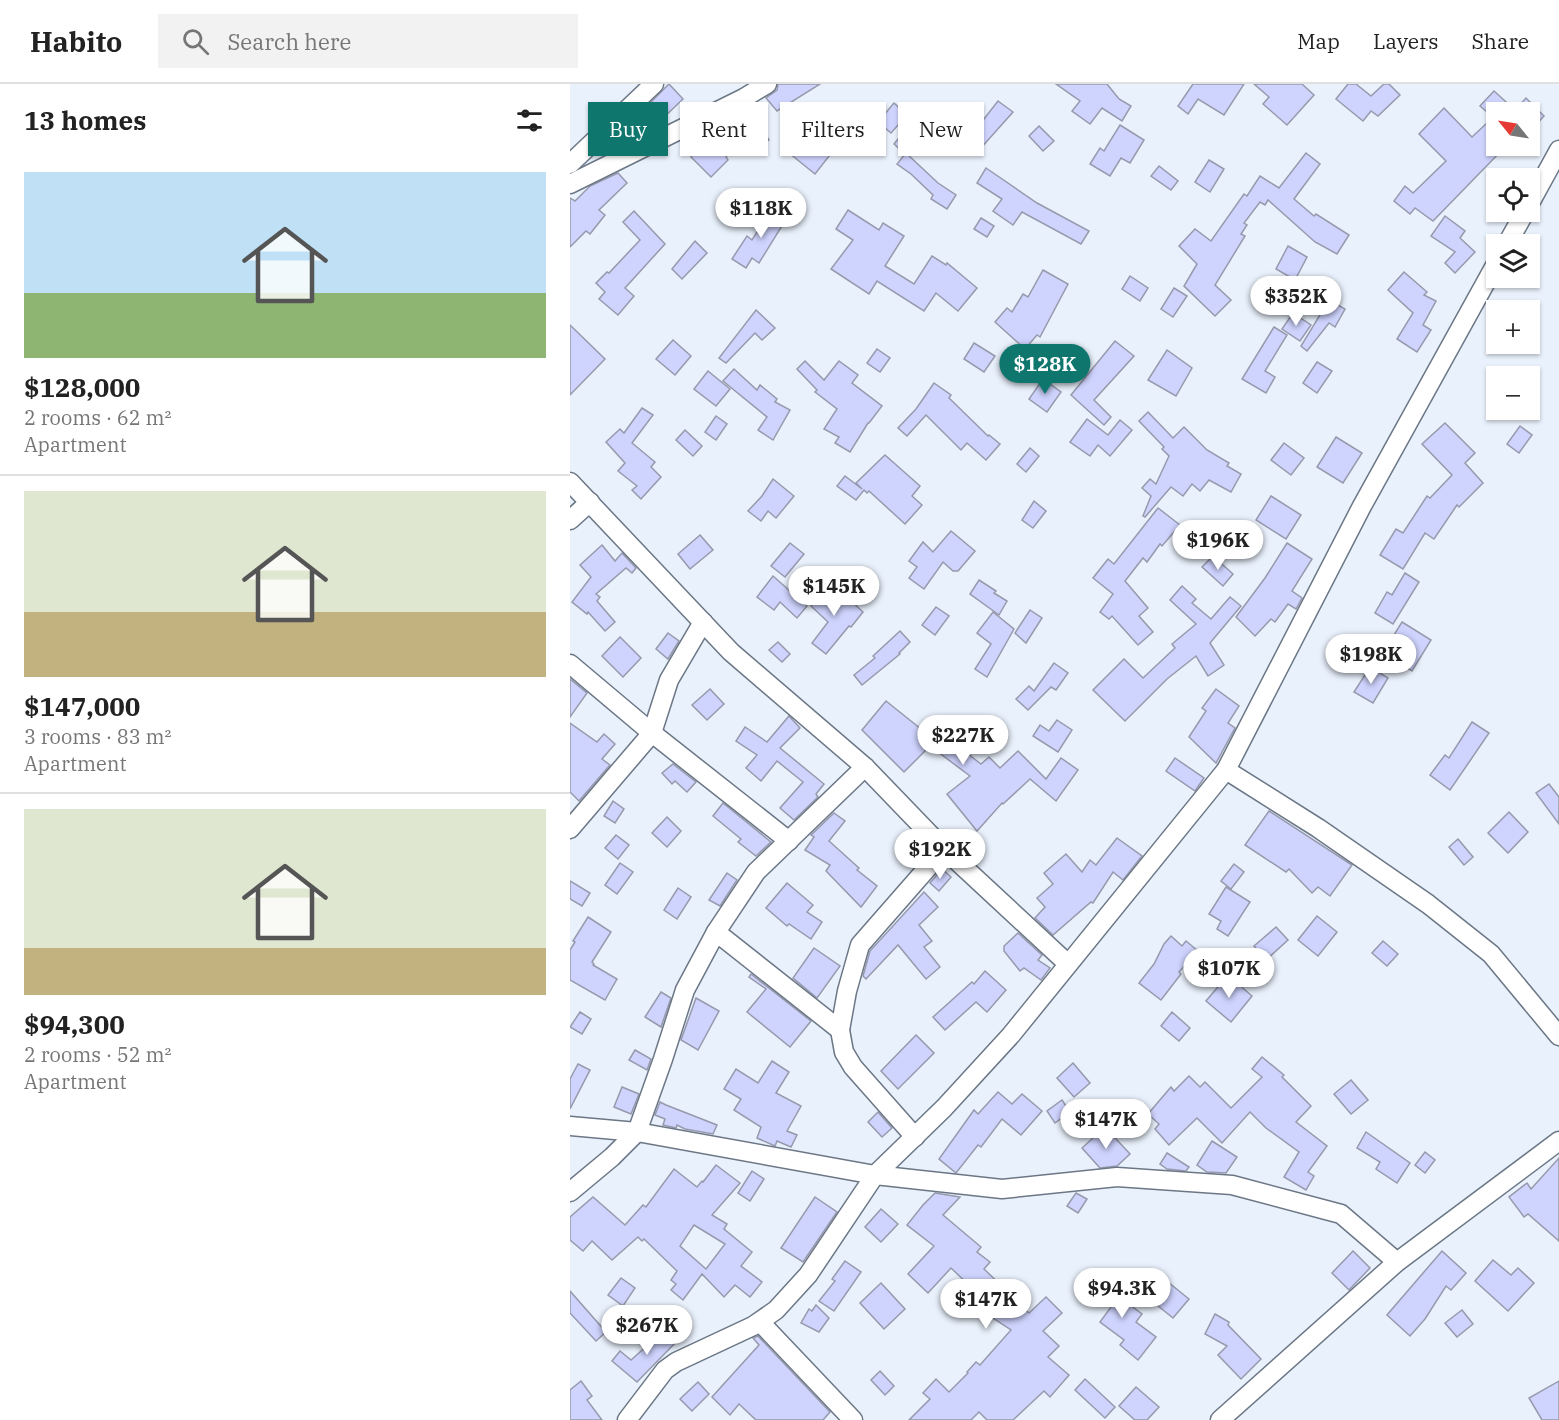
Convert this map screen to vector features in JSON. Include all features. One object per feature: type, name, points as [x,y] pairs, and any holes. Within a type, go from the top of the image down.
[{"type":"street","points":[[570,164],[654,84]]},
{"type":"street","points":[[570,184],[744,98],[767,84]]},
{"type":"street","points":[[1540,184],[1559,150]]},
{"type":"street","points":[[627,1420],[665,1370],[676,1362],[760,1322],[776,1310],[808,1275],[875,1175],[944,1108],[1011,1035],[1226,770],[1362,506],[1486,282]]},
{"type":"street","points":[[570,482],[731,652],[865,767],[944,849],[1068,964]]},
{"type":"street","points":[[570,520],[590,502]]},
{"type":"street","points":[[570,829],[652,733],[669,680],[703,622]]},
{"type":"street","points":[[570,664],[652,733],[789,841]]},
{"type":"street","points":[[570,1192],[612,1157],[637,1132],[685,990],[716,932],[756,872],[865,767]]},
{"type":"street","points":[[1226,770],[1428,904],[1491,954],[1559,1036]]},
{"type":"street","points":[[915,1137],[853,1067],[844,1052],[840,1030],[847,991],[860,945],[944,849]]},
{"type":"street","points":[[716,932],[840,1030]]},
{"type":"street","points":[[570,1125],[637,1132],[875,1175],[1002,1190],[1117,1177],[1232,1185],[1341,1214],[1397,1262]]},
{"type":"street","points":[[1220,1420],[1397,1262],[1559,1141]]},
{"type":"street","points":[[760,1322],[853,1420]]},
{"type":"building","points":[[669,84],[683,99],[668,113],[668,102],[651,102]]},
{"type":"building","points":[[778,84],[820,84],[791,102],[780,102],[780,109],[777,111],[766,98],[777,90]]},
{"type":"building","points":[[1056,84],[1107,84],[1119,99],[1131,106],[1122,121],[1102,108],[1090,124],[1072,111],[1080,101]]},
{"type":"building","points":[[1193,84],[1244,84],[1224,115],[1198,99],[1188,114],[1178,106]]},
{"type":"building","points":[[1254,84],[1302,84],[1314,95],[1287,125],[1263,104],[1269,97]]},
{"type":"building","points":[[1348,84],[1356,84],[1371,96],[1384,84],[1389,84],[1400,95],[1378,116],[1371,111],[1363,121],[1336,99]]},
{"type":"building","points":[[1494,91],[1506,102],[1486,102],[1486,111],[1480,106]]},
{"type":"building","points":[[998,101],[1013,112],[984,145],[984,119]]},
{"type":"building","points":[[894,103],[898,107],[898,125],[891,133],[886,129],[886,112]]},
{"type":"building","points":[[1444,108],[1472,137],[1486,124],[1486,156],[1496,156],[1433,221],[1415,208],[1410,214],[1394,201],[1405,186],[1413,193],[1446,161],[1419,134]]},
{"type":"building","points":[[1120,125],[1144,140],[1130,163],[1121,158],[1110,176],[1090,164],[1100,148],[1104,151]]},
{"type":"building","points":[[1039,126],[1054,141],[1043,151],[1029,136]]},
{"type":"building","points":[[1306,153],[1320,164],[1294,199],[1314,216],[1316,214],[1349,235],[1337,254],[1315,242],[1268,200],[1265,205],[1260,202],[1244,223],[1247,225],[1241,234],[1245,236],[1215,285],[1231,300],[1215,316],[1184,286],[1197,264],[1179,246],[1195,229],[1211,241],[1244,194],[1247,196],[1260,176],[1279,188]]},
{"type":"building","points":[[692,156],[727,156],[728,160],[711,177]]},
{"type":"building","points":[[793,156],[829,156],[815,174]]},
{"type":"building","points":[[904,156],[909,156],[938,183],[956,195],[947,209],[931,199],[933,195],[897,164]]},
{"type":"building","points":[[1209,160],[1224,169],[1210,192],[1195,182]]},
{"type":"building","points":[[1159,166],[1178,181],[1171,190],[1151,176]]},
{"type":"building","points":[[986,168],[1037,203],[1089,231],[1081,244],[1022,212],[1013,225],[993,211],[1002,199],[977,183]]},
{"type":"building","points":[[618,173],[627,183],[599,210],[605,215],[590,234],[586,231],[570,247],[570,198],[575,201],[590,186]]},
{"type":"building","points":[[773,207],[788,216],[759,263],[752,258],[746,268],[732,259],[747,236],[752,240]]},
{"type":"building","points":[[848,210],[879,230],[883,223],[904,236],[885,266],[914,284],[932,256],[946,265],[947,263],[977,288],[958,311],[936,293],[924,311],[877,281],[869,294],[831,269],[853,240],[836,229]]},
{"type":"building","points":[[634,211],[665,244],[625,288],[634,296],[618,315],[599,299],[605,292],[596,283],[607,272],[609,273],[640,240],[623,222]]},
{"type":"building","points":[[1445,216],[1465,231],[1460,238],[1475,252],[1455,273],[1445,263],[1455,252],[1431,236]]},
{"type":"building","points":[[981,218],[994,226],[987,237],[974,229]]},
{"type":"building","points":[[695,241],[707,253],[682,279],[672,269]]},
{"type":"building","points":[[1288,246],[1307,257],[1295,280],[1276,269]]},
{"type":"building","points":[[1043,270],[1068,284],[1040,337],[1037,335],[1025,349],[995,322],[1007,308],[1012,312],[1023,294],[1028,297]]},
{"type":"building","points":[[1404,272],[1427,292],[1424,295],[1436,301],[1423,325],[1431,330],[1417,352],[1397,339],[1413,313],[1388,290]]},
{"type":"building","points":[[1130,276],[1148,288],[1140,301],[1122,289]]},
{"type":"building","points":[[1174,288],[1187,296],[1173,317],[1161,309]]},
{"type":"building","points":[[1329,300],[1345,309],[1335,327],[1329,323],[1307,351],[1301,346]]},
{"type":"building","points":[[756,310],[775,328],[762,340],[755,333],[726,363],[719,358]]},
{"type":"building","points":[[1293,313],[1311,325],[1300,341],[1282,329]]},
{"type":"building","points":[[570,325],[605,359],[570,395]]},
{"type":"building","points":[[1274,327],[1287,335],[1265,371],[1275,377],[1266,393],[1242,379]]},
{"type":"building","points":[[673,340],[691,356],[675,375],[656,359]]},
{"type":"building","points":[[1115,341],[1134,356],[1094,400],[1111,417],[1104,425],[1071,395]]},
{"type":"building","points":[[974,343],[995,356],[984,372],[964,359]]},
{"type":"building","points":[[1058,347],[1069,357],[1054,374],[1043,365]]},
{"type":"building","points":[[877,349],[890,358],[880,372],[867,363]]},
{"type":"building","points":[[1167,350],[1192,368],[1176,396],[1148,380]]},
{"type":"building","points":[[805,361],[824,380],[839,361],[858,375],[852,383],[882,406],[850,452],[835,443],[839,437],[824,429],[837,409],[815,392],[817,390],[797,369]]},
{"type":"building","points":[[1317,362],[1332,371],[1317,393],[1303,383]]},
{"type":"building","points":[[734,369],[757,390],[760,385],[777,399],[775,402],[790,410],[773,440],[758,430],[767,417],[723,381]]},
{"type":"building","points":[[708,371],[730,389],[716,406],[694,389]]},
{"type":"building","points":[[1043,379],[1061,392],[1047,412],[1029,399]]},
{"type":"building","points":[[934,383],[951,395],[949,398],[988,436],[1000,444],[986,460],[967,443],[961,450],[926,415],[907,436],[898,428],[916,409]]},
{"type":"building","points":[[642,408],[653,415],[632,443],[655,462],[651,467],[661,477],[641,499],[632,490],[637,486],[618,471],[625,463],[606,442],[620,429],[624,433]]},
{"type":"building","points":[[1148,412],[1173,438],[1184,427],[1207,450],[1229,463],[1227,466],[1241,474],[1231,492],[1209,480],[1200,491],[1192,484],[1183,496],[1171,487],[1145,517],[1143,516],[1151,496],[1142,488],[1150,479],[1156,484],[1169,456],[1162,449],[1164,447],[1139,421]]},
{"type":"building","points":[[716,416],[727,424],[716,440],[705,432]]},
{"type":"building","points":[[1087,419],[1108,435],[1120,420],[1132,430],[1110,456],[1098,445],[1090,456],[1070,442]]},
{"type":"building","points":[[1445,423],[1475,453],[1465,463],[1483,483],[1459,507],[1457,505],[1434,539],[1425,533],[1403,569],[1380,555],[1396,529],[1403,533],[1427,496],[1430,498],[1452,475],[1422,444]]},
{"type":"building","points":[[1520,426],[1532,435],[1519,453],[1507,444]]},
{"type":"building","points":[[685,430],[702,446],[693,456],[676,440]]},
{"type":"building","points":[[1336,437],[1362,453],[1343,483],[1317,467]]},
{"type":"building","points":[[1284,443],[1304,458],[1291,475],[1271,460]]},
{"type":"building","points":[[1030,448],[1039,456],[1026,472],[1017,464]]},
{"type":"building","points":[[885,455],[920,486],[912,496],[922,505],[905,524],[869,491],[867,493],[864,490],[856,500],[837,486],[845,476],[862,489],[856,483]]},
{"type":"building","points":[[773,479],[794,496],[776,518],[768,511],[761,521],[748,511]]},
{"type":"building","points":[[1271,496],[1301,515],[1286,539],[1256,520]]},
{"type":"building","points":[[1034,501],[1046,511],[1033,528],[1022,520]]},
{"type":"building","points":[[1158,508],[1180,525],[1162,546],[1160,544],[1147,562],[1143,558],[1125,581],[1148,608],[1139,616],[1153,632],[1138,645],[1112,616],[1109,619],[1100,612],[1113,594],[1093,578],[1108,559],[1114,564]]},
{"type":"building","points":[[951,531],[975,551],[958,571],[953,571],[943,562],[924,589],[909,578],[917,567],[909,561],[923,542],[933,552]]},
{"type":"building","points":[[700,535],[713,550],[690,569],[678,554]]},
{"type":"building","points":[[790,543],[804,554],[785,577],[771,566]]},
{"type":"building","points":[[1287,543],[1312,559],[1292,591],[1302,598],[1296,609],[1288,604],[1275,622],[1271,619],[1255,636],[1236,617]]},
{"type":"building","points":[[602,545],[615,561],[622,553],[636,568],[632,573],[626,568],[596,594],[600,597],[597,601],[615,622],[605,631],[588,612],[587,614],[572,602],[591,577],[580,565]]},
{"type":"building","points":[[1213,556],[1233,574],[1223,586],[1202,567]]},
{"type":"building","points":[[1405,573],[1419,582],[1393,624],[1375,613],[1387,592],[1392,595]]},
{"type":"building","points":[[773,576],[807,606],[797,618],[780,602],[774,610],[757,597]]},
{"type":"building","points":[[979,580],[1007,601],[999,615],[970,594]]},
{"type":"building","points":[[832,583],[863,612],[826,654],[812,643],[828,622],[811,606]]},
{"type":"building","points":[[1182,586],[1196,599],[1192,603],[1211,619],[1230,597],[1241,606],[1210,643],[1224,665],[1208,676],[1196,656],[1167,679],[1125,721],[1093,690],[1124,659],[1143,678],[1175,648],[1172,644],[1196,624],[1170,600]]},
{"type":"building","points":[[936,607],[949,616],[935,635],[922,625]]},
{"type":"building","points":[[1030,610],[1042,618],[1026,643],[1015,633]]},
{"type":"building","points":[[993,612],[1014,629],[987,677],[975,669],[991,644],[977,633]]},
{"type":"building","points":[[1402,622],[1431,640],[1412,671],[1392,659],[1399,649],[1389,643]]},
{"type":"building","points":[[900,631],[910,642],[900,654],[862,685],[854,675],[875,658],[873,656]]},
{"type":"building","points":[[668,633],[679,641],[668,659],[656,649]]},
{"type":"building","points":[[620,637],[641,658],[623,677],[602,656]]},
{"type":"building","points":[[778,642],[790,654],[782,662],[769,650]]},
{"type":"building","points":[[1054,663],[1068,673],[1056,690],[1051,687],[1028,710],[1016,699],[1029,686],[1034,691]]},
{"type":"building","points":[[1370,667],[1388,678],[1373,703],[1354,692]]},
{"type":"building","points":[[570,679],[587,693],[570,717]]},
{"type":"building","points":[[710,689],[724,704],[707,720],[692,705]]},
{"type":"building","points":[[1216,689],[1239,706],[1228,723],[1235,728],[1216,763],[1189,737],[1206,711],[1202,708]]},
{"type":"building","points":[[886,701],[926,733],[932,726],[981,764],[989,757],[1000,768],[1018,751],[1046,779],[1061,758],[1078,770],[1056,801],[1030,779],[1002,803],[977,831],[947,794],[970,776],[930,746],[904,772],[862,730]]},
{"type":"building","points":[[789,716],[800,728],[780,748],[824,784],[816,794],[818,797],[794,820],[780,808],[803,782],[777,761],[761,781],[746,768],[757,755],[736,741],[745,727],[767,742]]},
{"type":"building","points":[[1057,720],[1072,730],[1058,752],[1033,736],[1040,725],[1049,731]]},
{"type":"building","points":[[1472,722],[1489,733],[1450,790],[1430,775],[1445,755],[1449,758]]},
{"type":"building","points":[[570,723],[597,742],[604,734],[615,744],[602,759],[610,765],[579,801],[570,792]]},
{"type":"building","points":[[1175,758],[1204,778],[1195,791],[1166,771]]},
{"type":"building","points":[[673,764],[696,782],[687,792],[675,781],[672,784],[662,773]]},
{"type":"building","points":[[1549,784],[1559,797],[1559,824],[1536,793]]},
{"type":"building","points":[[613,801],[624,809],[615,823],[604,816]]},
{"type":"building","points":[[723,803],[771,842],[756,856],[738,842],[741,839],[713,816]]},
{"type":"building","points":[[1269,811],[1352,865],[1330,896],[1318,887],[1312,893],[1289,869],[1286,872],[1245,845]]},
{"type":"building","points":[[1509,812],[1528,832],[1508,853],[1488,833]]},
{"type":"building","points":[[834,813],[845,821],[829,841],[859,868],[857,870],[877,886],[861,907],[826,871],[830,865],[805,850],[814,837],[811,835]]},
{"type":"building","points":[[667,817],[681,831],[667,847],[652,833]]},
{"type":"building","points":[[616,835],[629,845],[618,859],[605,848]]},
{"type":"building","points":[[1117,838],[1142,856],[1123,880],[1113,872],[1093,903],[1091,902],[1053,935],[1035,918],[1045,907],[1037,898],[1053,884],[1044,873],[1066,854],[1082,872],[1090,860],[1096,865]]},
{"type":"building","points":[[1458,839],[1473,857],[1464,865],[1449,847]]},
{"type":"building","points":[[620,863],[633,872],[617,894],[605,885]]},
{"type":"building","points":[[1234,864],[1244,872],[1231,889],[1221,881]]},
{"type":"building","points":[[942,869],[951,877],[939,891],[930,883]]},
{"type":"building","points":[[727,873],[737,880],[720,906],[709,900]]},
{"type":"building","points":[[570,881],[590,893],[582,906],[570,899]]},
{"type":"building","points":[[787,883],[813,905],[807,912],[822,922],[811,939],[789,924],[787,926],[766,908]]},
{"type":"building","points":[[1226,887],[1250,902],[1228,936],[1217,929],[1221,921],[1209,914]]},
{"type":"building","points":[[678,888],[691,897],[677,919],[664,910]]},
{"type":"building","points":[[924,892],[938,907],[919,925],[932,941],[924,947],[940,967],[926,979],[898,945],[866,979],[863,976],[870,951]]},
{"type":"building","points":[[1317,916],[1337,932],[1318,956],[1298,940]]},
{"type":"building","points":[[588,917],[611,932],[592,962],[593,965],[617,979],[605,1000],[570,980],[570,950]]},
{"type":"building","points":[[1276,927],[1288,940],[1266,960],[1254,946]]},
{"type":"building","points":[[1018,933],[1042,955],[1038,960],[1050,968],[1041,980],[1024,968],[1020,971],[1004,951],[1004,946]]},
{"type":"building","points":[[1171,936],[1182,946],[1186,941],[1198,951],[1179,972],[1181,974],[1161,1000],[1139,983]]},
{"type":"building","points":[[1383,941],[1398,954],[1387,966],[1372,953]]},
{"type":"building","points":[[814,948],[840,966],[817,998],[793,978]]},
{"type":"building","points":[[985,971],[1006,990],[987,1012],[976,1002],[945,1030],[933,1017],[972,982],[974,984]]},
{"type":"building","points":[[751,974],[811,1021],[790,1047],[747,1012],[766,989],[749,977]]},
{"type":"building","points":[[1228,975],[1252,996],[1231,1022],[1206,1001]]},
{"type":"building","points":[[661,992],[671,998],[661,1027],[645,1017]]},
{"type":"building","points":[[696,998],[719,1011],[698,1050],[681,1040]]},
{"type":"building","points":[[580,1012],[591,1019],[582,1034],[570,1027]]},
{"type":"building","points":[[1172,1012],[1190,1028],[1179,1041],[1161,1026]]},
{"type":"building","points":[[916,1035],[934,1053],[898,1089],[881,1071]]},
{"type":"building","points":[[635,1050],[651,1059],[647,1070],[629,1060]]},
{"type":"building","points":[[1262,1057],[1284,1075],[1282,1077],[1311,1106],[1296,1122],[1327,1146],[1308,1172],[1314,1176],[1306,1190],[1284,1177],[1299,1152],[1266,1128],[1250,1112],[1222,1143],[1197,1118],[1169,1145],[1155,1129],[1159,1124],[1148,1114],[1171,1087],[1174,1091],[1189,1076],[1200,1087],[1205,1082],[1231,1108],[1262,1077],[1252,1069]]},
{"type":"building","points":[[772,1061],[789,1072],[776,1093],[801,1106],[787,1131],[797,1135],[791,1147],[777,1141],[775,1146],[757,1138],[761,1127],[734,1110],[741,1099],[724,1089],[736,1069],[758,1083]]},
{"type":"building","points":[[1073,1063],[1090,1083],[1074,1097],[1057,1078]]},
{"type":"building","points":[[578,1064],[590,1070],[570,1109],[570,1079]]},
{"type":"building","points":[[1351,1080],[1368,1100],[1351,1114],[1334,1094]]},
{"type":"building","points":[[622,1087],[639,1094],[631,1114],[614,1107]]},
{"type":"building","points":[[998,1092],[1012,1104],[1022,1094],[1042,1111],[1021,1135],[1002,1119],[981,1147],[978,1145],[956,1173],[939,1159],[974,1110],[978,1114]]},
{"type":"building","points":[[1062,1100],[1070,1112],[1055,1123],[1047,1111]]},
{"type":"building","points":[[660,1102],[717,1125],[713,1134],[685,1129],[677,1125],[676,1128],[663,1125],[665,1119],[655,1115]]},
{"type":"building","points":[[878,1112],[892,1128],[882,1137],[868,1122]]},
{"type":"building","points":[[1105,1127],[1130,1154],[1117,1166],[1100,1168],[1082,1148]]},
{"type":"building","points":[[1366,1132],[1410,1163],[1397,1183],[1376,1169],[1380,1162],[1357,1148]]},
{"type":"building","points":[[1212,1141],[1237,1157],[1226,1173],[1207,1172],[1197,1165]]},
{"type":"building","points":[[1425,1152],[1435,1160],[1425,1173],[1415,1165]]},
{"type":"building","points":[[1167,1153],[1189,1167],[1186,1171],[1167,1169],[1160,1164]]},
{"type":"building","points":[[1559,1158],[1559,1241],[1528,1214],[1524,1217],[1509,1197],[1527,1183],[1531,1189]]},
{"type":"building","points":[[716,1165],[740,1183],[712,1215],[727,1224],[724,1229],[752,1252],[741,1266],[762,1282],[750,1297],[735,1285],[724,1297],[702,1274],[683,1300],[671,1290],[676,1284],[671,1280],[677,1271],[644,1239],[642,1241],[638,1237],[612,1260],[592,1241],[583,1251],[570,1240],[570,1217],[593,1197],[625,1225],[643,1205],[646,1207],[674,1169],[697,1187]],"holes":[[[694,1225],[725,1244],[706,1269],[680,1246]]]},
{"type":"building","points":[[752,1171],[764,1179],[750,1201],[738,1193]]},
{"type":"building","points":[[935,1193],[960,1197],[943,1215],[981,1247],[977,1252],[990,1262],[984,1269],[1007,1291],[1005,1293],[1029,1313],[1046,1297],[1062,1313],[1043,1331],[1059,1346],[1048,1357],[1069,1375],[1050,1397],[1044,1391],[1013,1420],[987,1420],[979,1412],[971,1420],[909,1420],[930,1399],[923,1393],[936,1379],[949,1392],[976,1362],[980,1365],[1011,1330],[990,1316],[994,1309],[951,1268],[928,1293],[908,1274],[934,1246],[907,1225]]},
{"type":"building","points":[[1076,1193],[1087,1199],[1078,1213],[1067,1206]]},
{"type":"building","points":[[815,1197],[837,1212],[803,1262],[781,1248]]},
{"type":"building","points":[[881,1209],[898,1224],[881,1242],[865,1227]]},
{"type":"building","points":[[1353,1251],[1370,1268],[1349,1290],[1332,1273]]},
{"type":"building","points":[[1442,1251],[1466,1273],[1451,1290],[1446,1286],[1425,1319],[1410,1336],[1387,1315]]},
{"type":"building","points":[[1493,1260],[1511,1275],[1518,1268],[1534,1283],[1508,1311],[1475,1281]]},
{"type":"building","points":[[845,1261],[861,1272],[834,1311],[819,1301],[835,1281],[832,1279]]},
{"type":"building","points":[[1090,1275],[1142,1314],[1136,1322],[1156,1337],[1138,1360],[1120,1345],[1124,1340],[1100,1322],[1111,1307],[1082,1286]]},
{"type":"building","points":[[621,1278],[635,1288],[623,1306],[608,1295]]},
{"type":"building","points":[[1163,1278],[1189,1299],[1173,1318],[1147,1297]]},
{"type":"building","points":[[881,1283],[905,1309],[884,1329],[860,1303]]},
{"type":"building","points":[[570,1291],[606,1332],[596,1341],[570,1313]]},
{"type":"building","points":[[816,1305],[829,1318],[819,1332],[801,1323],[809,1309],[812,1311]]},
{"type":"building","points":[[1462,1310],[1473,1324],[1457,1337],[1445,1323]]},
{"type":"building","points":[[1215,1314],[1229,1322],[1228,1325],[1261,1359],[1241,1379],[1218,1355],[1227,1346],[1205,1334]]},
{"type":"building","points":[[668,1327],[679,1339],[637,1382],[612,1361],[620,1351],[631,1360]]},
{"type":"building","points":[[758,1336],[830,1412],[823,1420],[756,1420],[739,1404],[730,1415],[712,1397],[759,1345],[753,1338]]},
{"type":"building","points":[[880,1371],[894,1386],[885,1395],[871,1380]]},
{"type":"building","points":[[1085,1379],[1115,1407],[1105,1418],[1075,1390]]},
{"type":"building","points":[[581,1381],[592,1396],[587,1400],[602,1420],[570,1420],[570,1390]]},
{"type":"building","points":[[1559,1381],[1559,1420],[1542,1420],[1529,1398]]},
{"type":"building","points":[[698,1382],[709,1394],[692,1411],[680,1399]]},
{"type":"building","points":[[1136,1387],[1159,1407],[1147,1420],[1135,1420],[1119,1406]]}]
